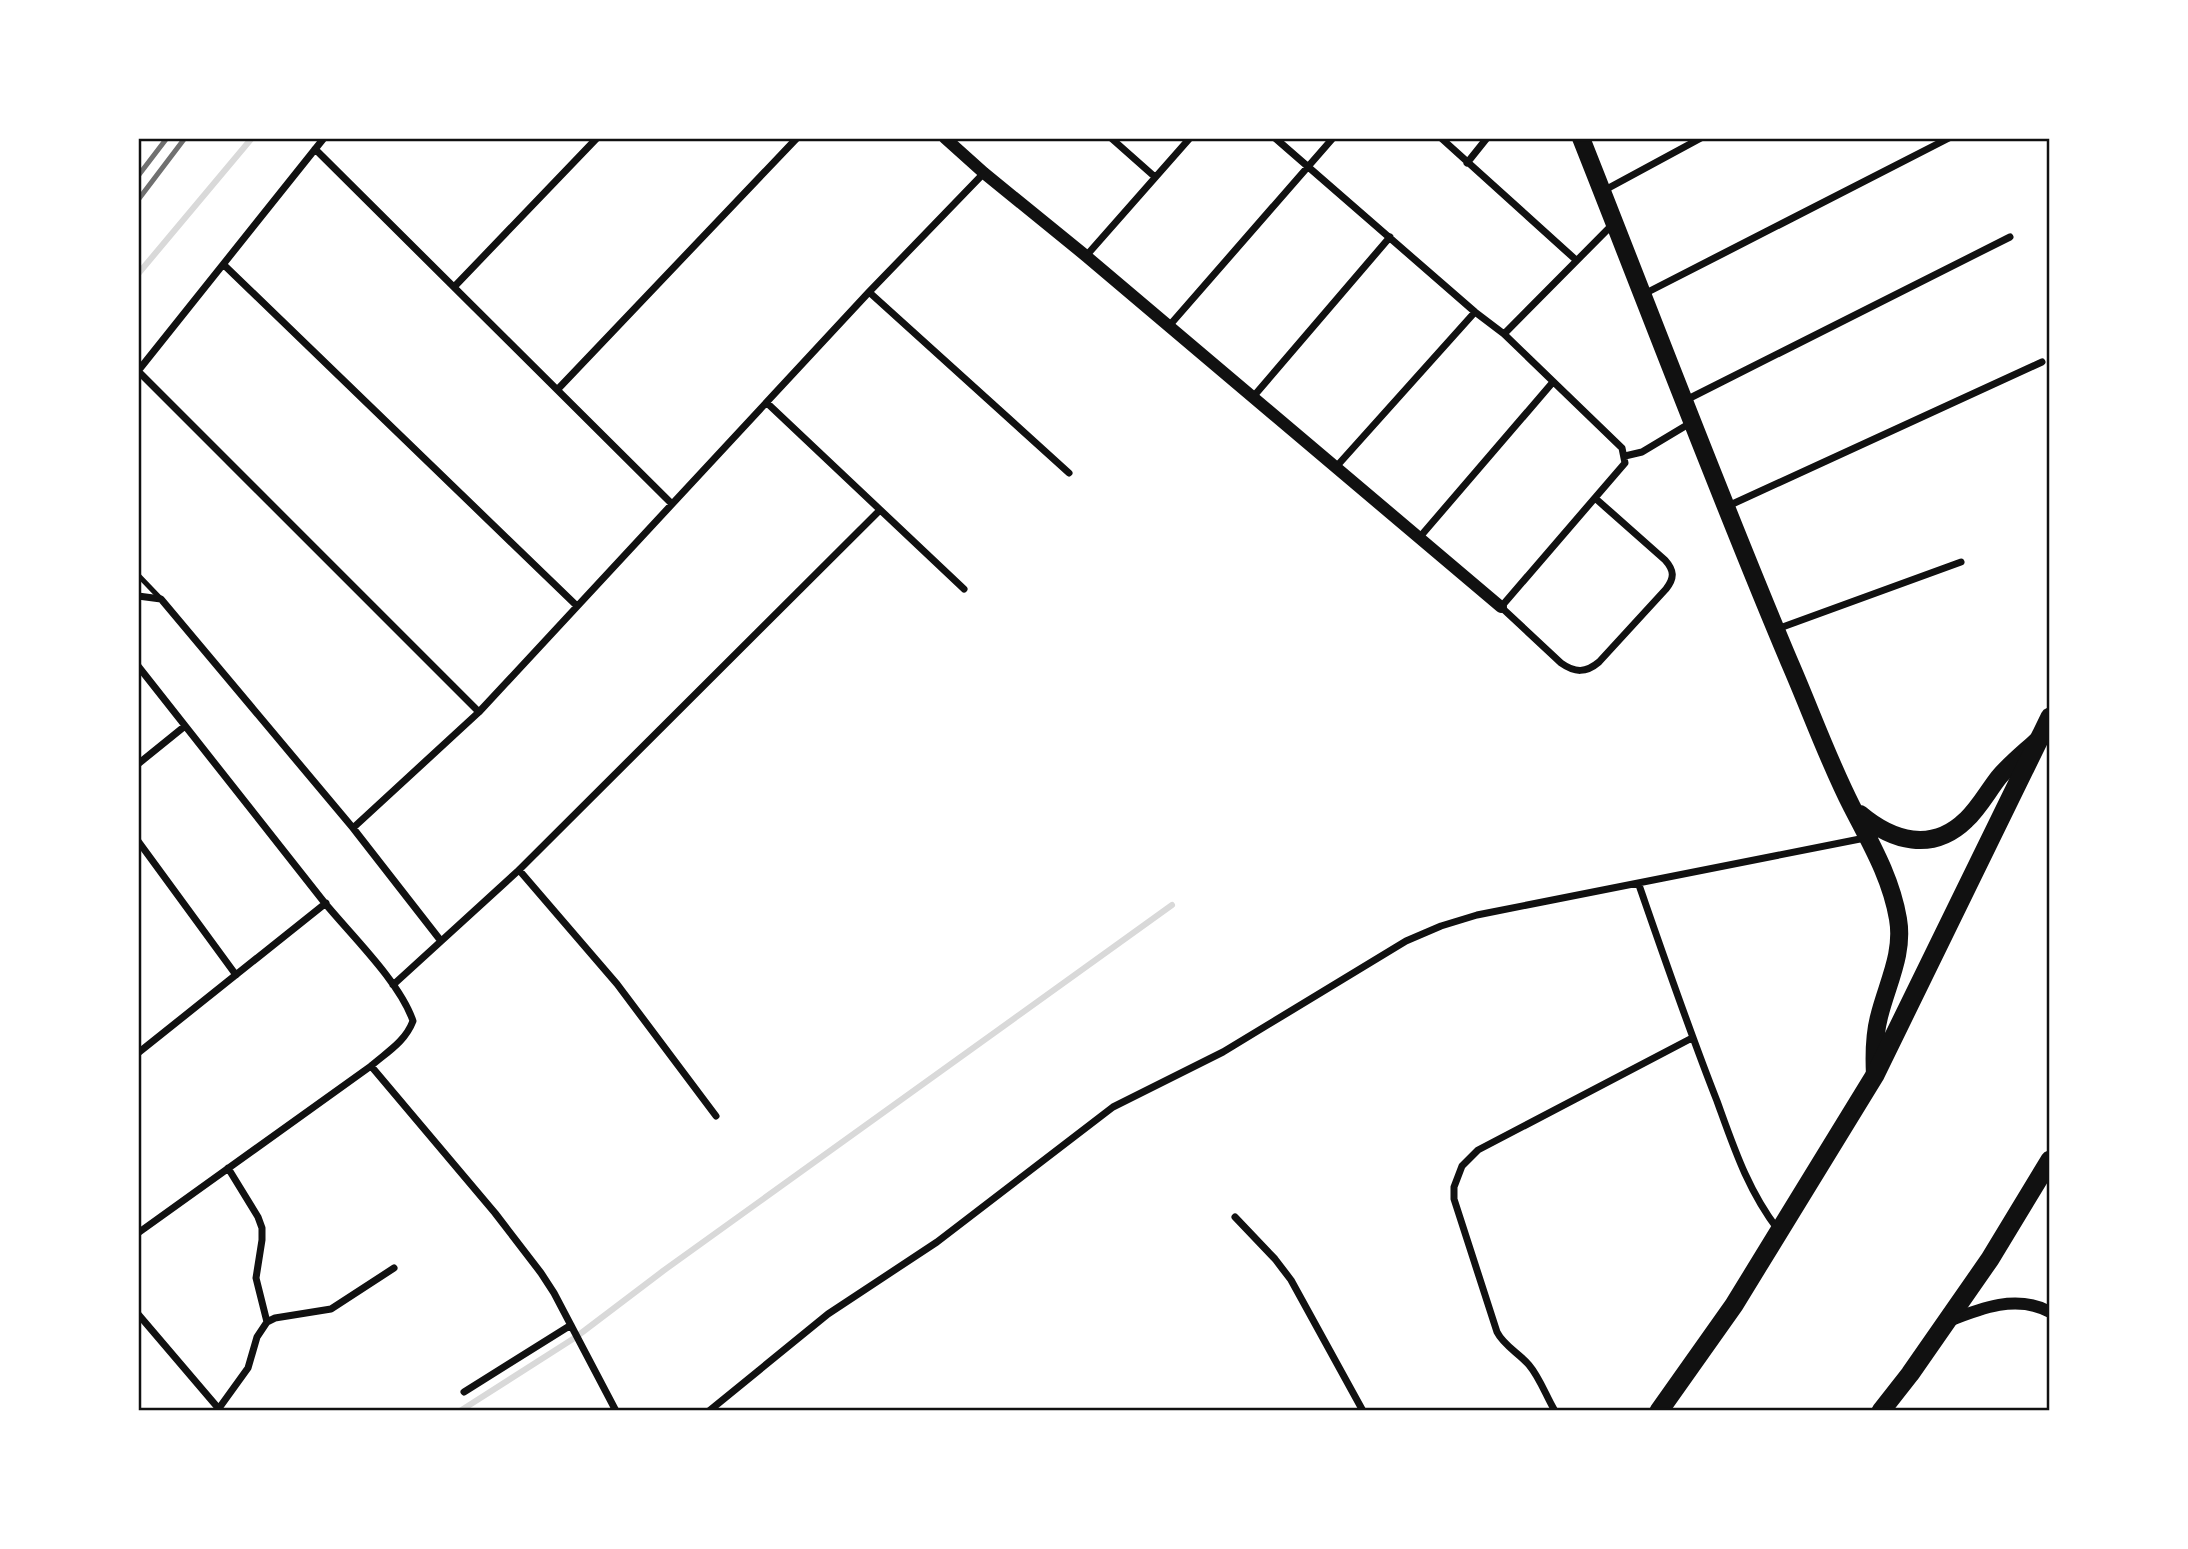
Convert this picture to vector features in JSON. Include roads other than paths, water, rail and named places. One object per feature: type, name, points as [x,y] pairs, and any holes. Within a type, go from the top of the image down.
[{"type":"highway","points":[[1659,1411],[1734,1305],[1875,1075],[2050,717]]},
{"type":"highway","points":[[1881,1411],[1990,1259],[2050,1160]]},
{"type":"main road","points":[[1581,138],[1683,401],[1776,629],[1852,807],[1882,865],[1893,898],[1899,921],[1900,943],[1874,1039],[1875,1075]]},
{"type":"main road","points":[[1852,807],[1875,826],[1899,838],[1929,839],[1944,835],[1969,818],[2001,775],[2038,740]]},
{"type":"street","points":[[324,138],[138,371],[479,712]]},
{"type":"street","points":[[455,286],[597,138]]},
{"type":"street","points":[[558,389],[797,138]]},
{"type":"street","points":[[945,138],[1501,607],[1561,663],[1580,672],[1591,669],[1599,662],[1666,589],[1673,574],[1670,566],[1595,498]]},
{"type":"street","points":[[1111,138],[1155,177]]},
{"type":"street","points":[[1086,256],[1190,138]]},
{"type":"street","points":[[1275,138],[1475,312],[1504,334],[1617,441],[1625,456],[1622,468],[1501,607]]},
{"type":"street","points":[[1169,326],[1333,138]]},
{"type":"street","points":[[1441,138],[1576,260]]},
{"type":"street","points":[[1467,163],[1487,138]]},
{"type":"street","points":[[1602,191],[1701,138]]},
{"type":"street","points":[[1643,294],[1949,138]]},
{"type":"street","points":[[315,149],[672,504]]},
{"type":"street","points":[[353,828],[479,712],[869,292],[984,173]]},
{"type":"street","points":[[1504,334],[1615,223]]},
{"type":"street","points":[[1253,397],[1390,237]]},
{"type":"street","points":[[1683,401],[2010,237]]},
{"type":"street","points":[[224,265],[577,606]]},
{"type":"street","points":[[869,292],[1069,474]]},
{"type":"street","points":[[1336,467],[1475,312]]},
{"type":"street","points":[[1727,506],[2042,362]]},
{"type":"street","points":[[1419,538],[1553,382]]},
{"type":"street","points":[[767,403],[964,589]]},
{"type":"street","points":[[1625,456],[1642,453],[1692,422]]},
{"type":"street","points":[[393,985],[519,870],[880,510]]},
{"type":"street","points":[[1776,629],[1961,562]]},
{"type":"street","points":[[138,596],[160,599],[353,828],[440,941]]},
{"type":"street","points":[[138,666],[393,985],[409,1008],[414,1021],[409,1033],[370,1066],[138,1233]]},
{"type":"street","points":[[138,764],[185,726]]},
{"type":"street","points":[[709,1411],[828,1314],[937,1242],[1094,1121],[1133,1096],[1223,1052],[1406,941],[1477,915],[1870,838]]},
{"type":"street","points":[[138,841],[236,975]]},
{"type":"street","points":[[519,870],[617,984],[716,1116]]},
{"type":"street","points":[[1639,885],[1692,1038],[1751,1189],[1780,1231]]},
{"type":"street","points":[[138,1053],[326,903]]},
{"type":"street","points":[[1555,1411],[1533,1370],[1504,1343],[1497,1332],[1457,1210],[1454,1187],[1457,1176],[1462,1166],[1478,1150],[1692,1038]]},
{"type":"street","points":[[370,1066],[495,1213],[541,1273],[616,1411]]},
{"type":"street","points":[[228,1168],[262,1228],[257,1278],[267,1322]]},
{"type":"street","points":[[1235,1217],[1291,1280],[1363,1411]]},
{"type":"street","points":[[138,1314],[218,1410],[248,1368],[257,1337],[267,1322],[275,1318],[331,1309],[394,1268]]},
{"type":"street","points":[[1945,1321],[1968,1312],[2001,1305],[2023,1304],[2050,1312]]},
{"type":"street","points":[[464,1392],[571,1325]]},
{"type":"lane","points":[[138,575],[160,599]]},
{"type":"waterway","points":[[138,274],[252,138]]},
{"type":"waterway","points":[[460,1411],[576,1337],[663,1271],[1172,905]]},
{"type":"railway","points":[[138,176],[167,138]]},
{"type":"railway","points":[[138,200],[185,138]]}]
